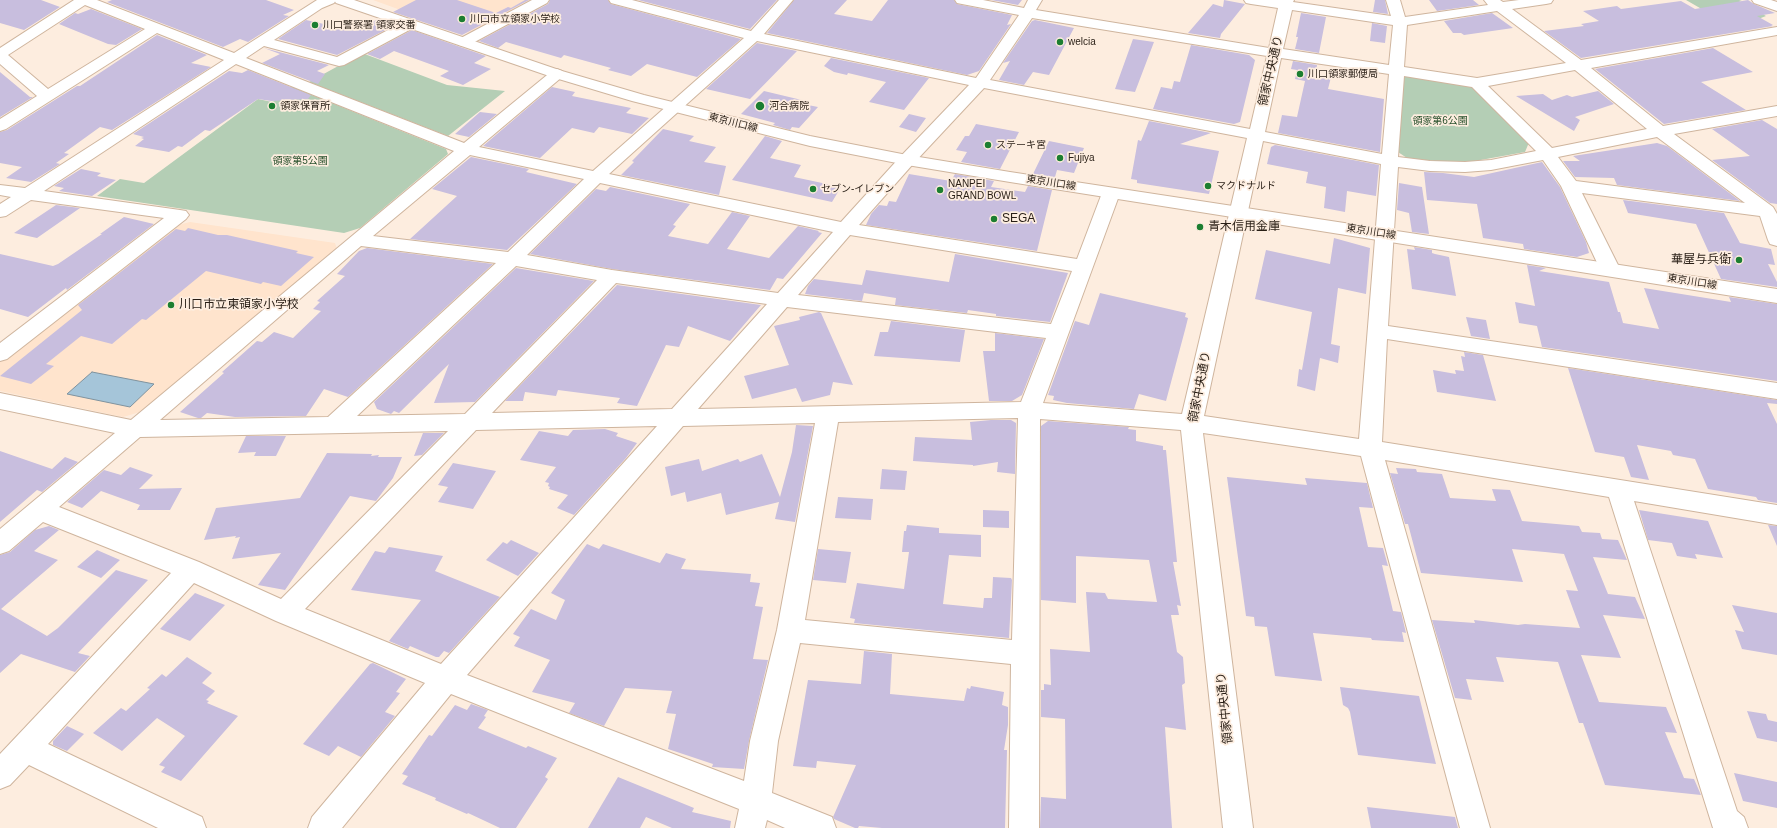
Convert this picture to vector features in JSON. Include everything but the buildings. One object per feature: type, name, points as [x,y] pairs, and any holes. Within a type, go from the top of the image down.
[{"type":"street","points":[[46,96],[0,55],[84,0],[465,149],[846,229],[1082,266]]},
{"type":"street","points":[[0,212],[262,40],[317,5],[329,0]]},
{"type":"street","name":"東京川口線","points":[[341,0],[557,74],[672,108],[810,141],[907,160],[1111,193],[1238,211],[1777,296]]},
{"type":"street","points":[[464,42],[542,0]]},
{"type":"street","points":[[616,0],[754,36],[980,83],[1389,160],[1430,166],[1465,167],[1491,165],[1660,131],[1777,111]]},
{"type":"street","points":[[332,426],[512,259],[597,176],[754,36],[786,0]]},
{"type":"street","points":[[962,0],[1032,7],[1275,52],[1477,83],[1777,31]]},
{"type":"street","points":[[1251,0],[1286,3],[1400,22],[1496,4],[1546,0]]},
{"type":"street","points":[[1393,0],[1400,22],[1395,70],[1370,449],[1475,828]]},
{"type":"street","points":[[1759,0],[1777,7]]},
{"type":"street","name":"領家中央通り","points":[[1238,828],[1191,423],[1286,3]]},
{"type":"street","points":[[1496,4],[1579,66],[1660,131],[1772,212],[1777,240]]},
{"type":"street","points":[[323,828],[446,680],[677,418],[907,160],[980,83],[1032,7]]},
{"type":"street","points":[[262,40],[339,62],[410,24]]},
{"type":"street","points":[[0,126],[156,28]]},
{"type":"street","points":[[0,544],[357,240],[557,74]]},
{"type":"street","points":[[1477,83],[1542,146],[1548,154],[1570,186],[1610,269]]},
{"type":"street","points":[[1570,186],[1772,212]]},
{"type":"street","points":[[0,190],[180,215],[0,354]]},
{"type":"street","points":[[1024,828],[1025,653],[1030,410],[1082,266],[1111,193]]},
{"type":"street","points":[[357,240],[512,259],[612,276],[783,300],[1058,332]]},
{"type":"street","points":[[285,613],[612,276]]},
{"type":"street","points":[[1378,332],[1777,391]]},
{"type":"street","points":[[0,401],[135,429],[1030,410],[1191,423],[1370,449],[1777,515]]},
{"type":"street","points":[[750,828],[756,801],[764,741],[790,630],[828,414]]},
{"type":"street","points":[[1618,489],[1725,820],[1733,828]]},
{"type":"street","points":[[40,510],[190,570],[285,613],[446,680],[756,801],[821,828]]},
{"type":"street","points":[[0,775],[190,570]]},
{"type":"street","points":[[790,630],[1025,653]]},
{"type":"street","points":[[25,748],[191,828]]},
{"type":"shaded area","name":"川口市立領家小学校","points":[[373,0],[534,0],[476,32],[464,33]]},
{"type":"shaded area","name":"川口市立東領家小学校","points":[[190,222],[335,243],[337,249],[140,412],[123,417],[0,391],[0,361],[174,226]]},
{"type":"green space","points":[[1686,0],[1742,0],[1739,1],[1766,16],[1753,21],[1712,15]]},
{"type":"green space","points":[[362,53],[447,85],[505,91],[448,136],[309,82]]},
{"type":"green space","name":"領家第6公園","points":[[1409,75],[1466,84],[1477,89],[1530,140],[1525,152],[1475,161],[1435,161],[1407,158],[1398,152],[1401,78]]},
{"type":"green space","name":"領家第5公園","points":[[292,87],[446,149],[448,154],[360,228],[344,233],[97,196],[120,179],[144,183],[258,99],[272,102]]},
{"type":"water","points":[[92,372],[154,384],[130,407],[67,394]]},
{"type":"place","name":"川口市立領家小学校","points":[[462,19]]},
{"type":"place","name":"川口警察署 領家交番","points":[[315,25]]},
{"type":"place","name":"welcia","points":[[1060,42]]},
{"type":"place","name":"川口領家郵便局","points":[[1300,74]]},
{"type":"place","name":"領家保育所","points":[[272,106]]},
{"type":"place","name":"河合病院","points":[[760,106]]},
{"type":"place","name":"ステーキ宮","points":[[988,145]]},
{"type":"place","name":"Fujiya","points":[[1060,158]]},
{"type":"place","name":"マクドナルド","points":[[1208,186]]},
{"type":"place","name":"セブン-イレブン","points":[[813,189]]},
{"type":"place","name":"NANPEI GRAND BOWL","points":[[940,190]]},
{"type":"place","name":"SEGA","points":[[994,219]]},
{"type":"place","name":"青木信用金庫","points":[[1200,227]]},
{"type":"place","name":"華屋与兵衛","points":[[1739,260]]},
{"type":"place","name":"川口市立東領家小学校","points":[[171,305]]}]
